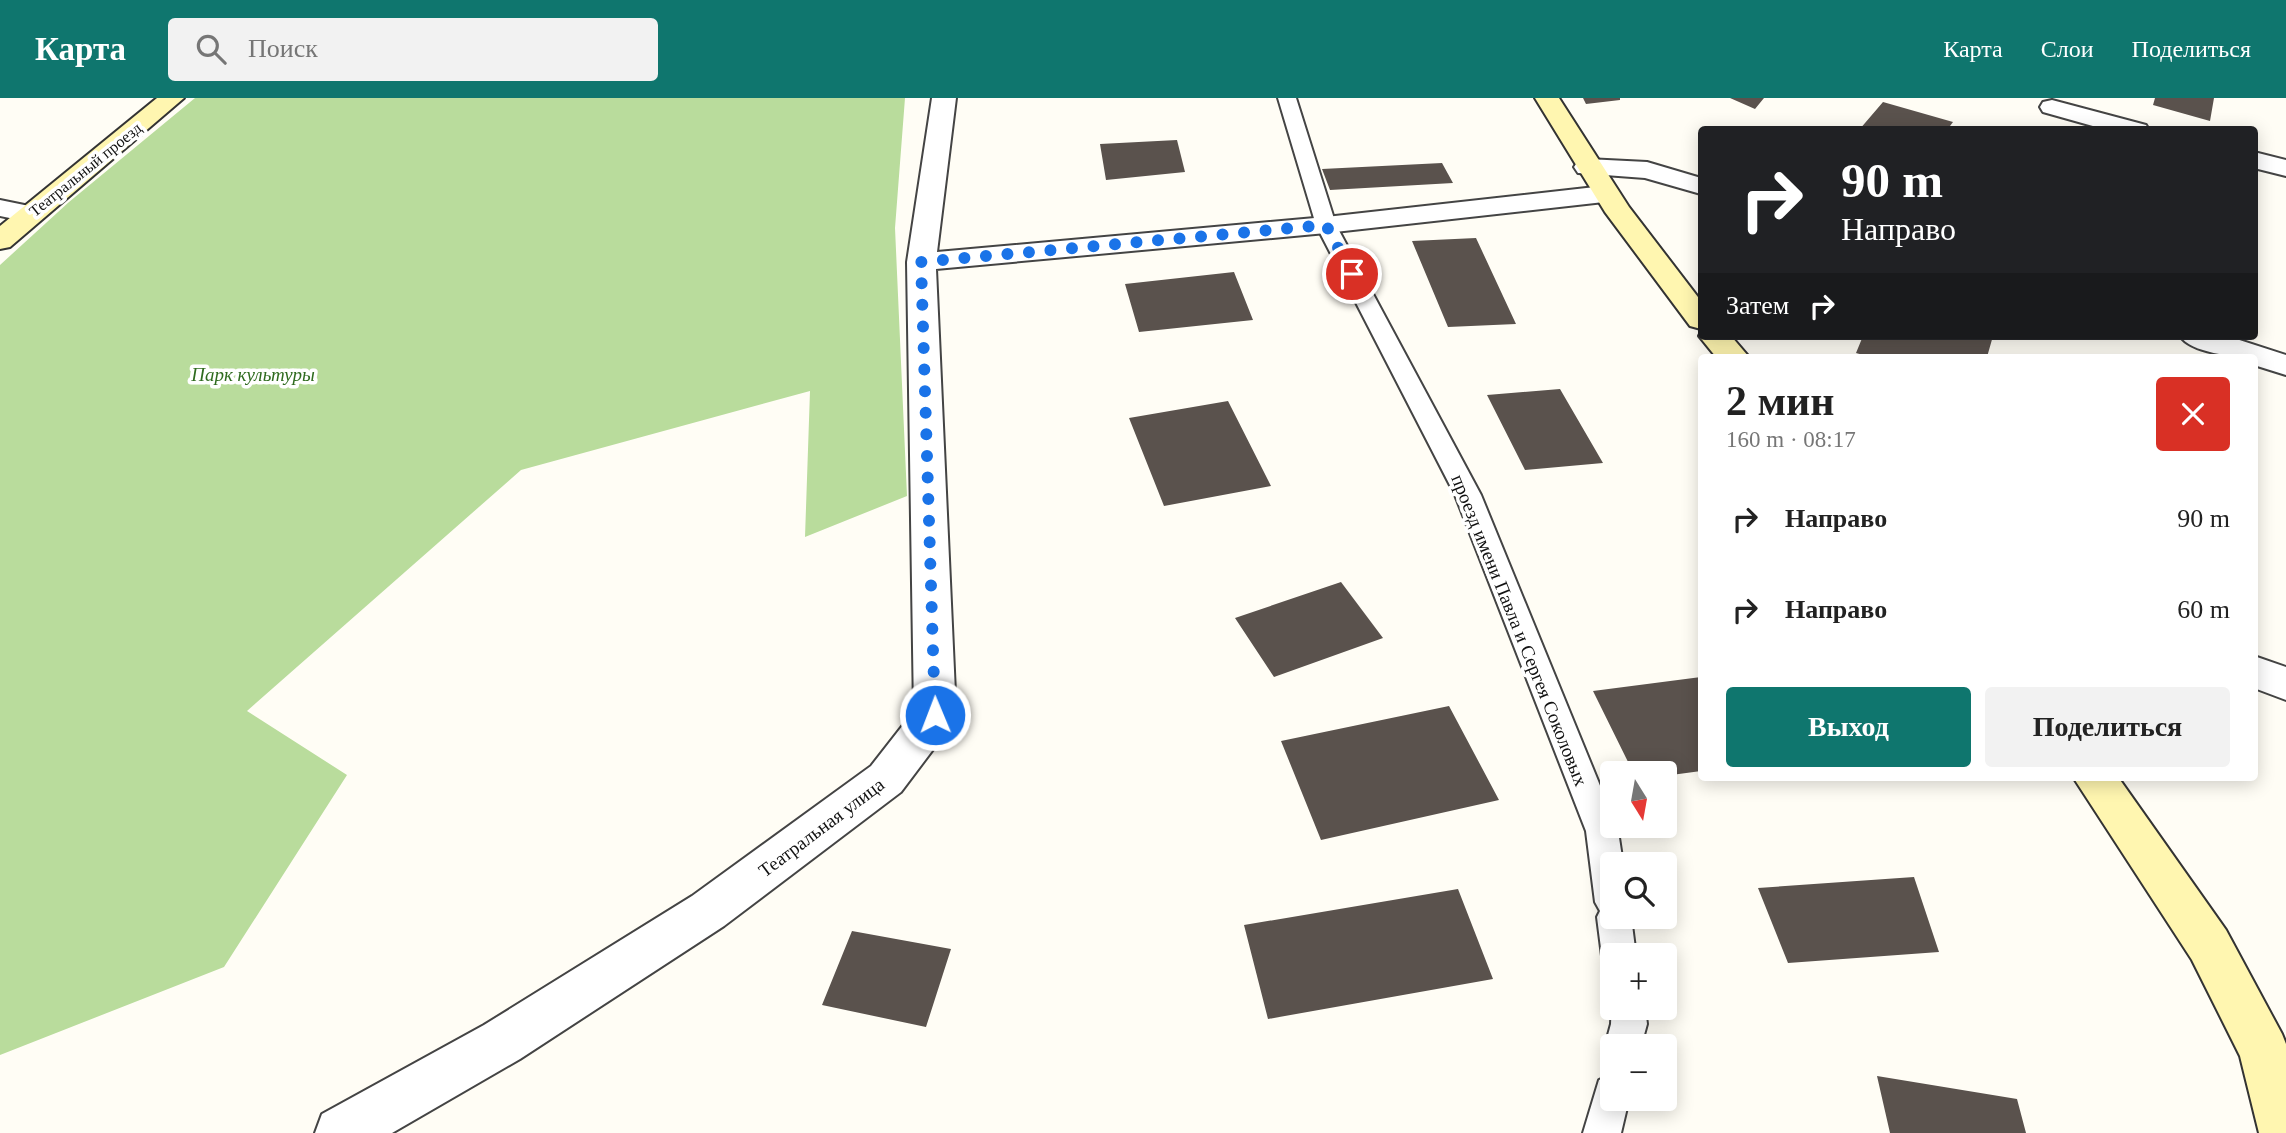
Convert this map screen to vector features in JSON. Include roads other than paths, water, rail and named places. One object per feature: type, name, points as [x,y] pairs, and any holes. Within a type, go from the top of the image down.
[{"type":"main road","name":"Театральный проезд","points":[[0,241],[29,214],[172,98]]},
{"type":"main road","points":[[1547,98],[1604,194],[1656,267],[1698,316]]},
{"type":"main road","points":[[1718,340],[1730,354]]},
{"type":"main road","points":[[2097,781],[2208,945],[2264,1051],[2285,1133]]},
{"type":"street","name":"Театральная улица","points":[[341,1133],[502,1042],[708,911],[886,779],[935,715],[921,262],[944,98]]},
{"type":"street","points":[[2041,126],[2056,103],[2125,126]]},
{"type":"street","points":[[2258,161],[2286,168]]},
{"type":"street","points":[[1587,167],[1647,170],[1698,185]]},
{"type":"street","points":[[921,262],[1326,225],[1604,194]]},
{"type":"street","points":[[0,208],[29,214]]},
{"type":"street","points":[[2208,340],[2251,354]]},
{"type":"street","points":[[2258,356],[2286,365]]},
{"type":"street","points":[[2258,673],[2286,684]]},
{"type":"lane","name":"проезд имени Павла и Сергея Соколовых","points":[[1287,98],[1326,225],[1468,495],[1602,831],[1605,852]]},
{"type":"lane","points":[[1602,1133],[1608,1111]]},
{"type":"park label","name":"Парк культуры","points":[[253,374]]}]
